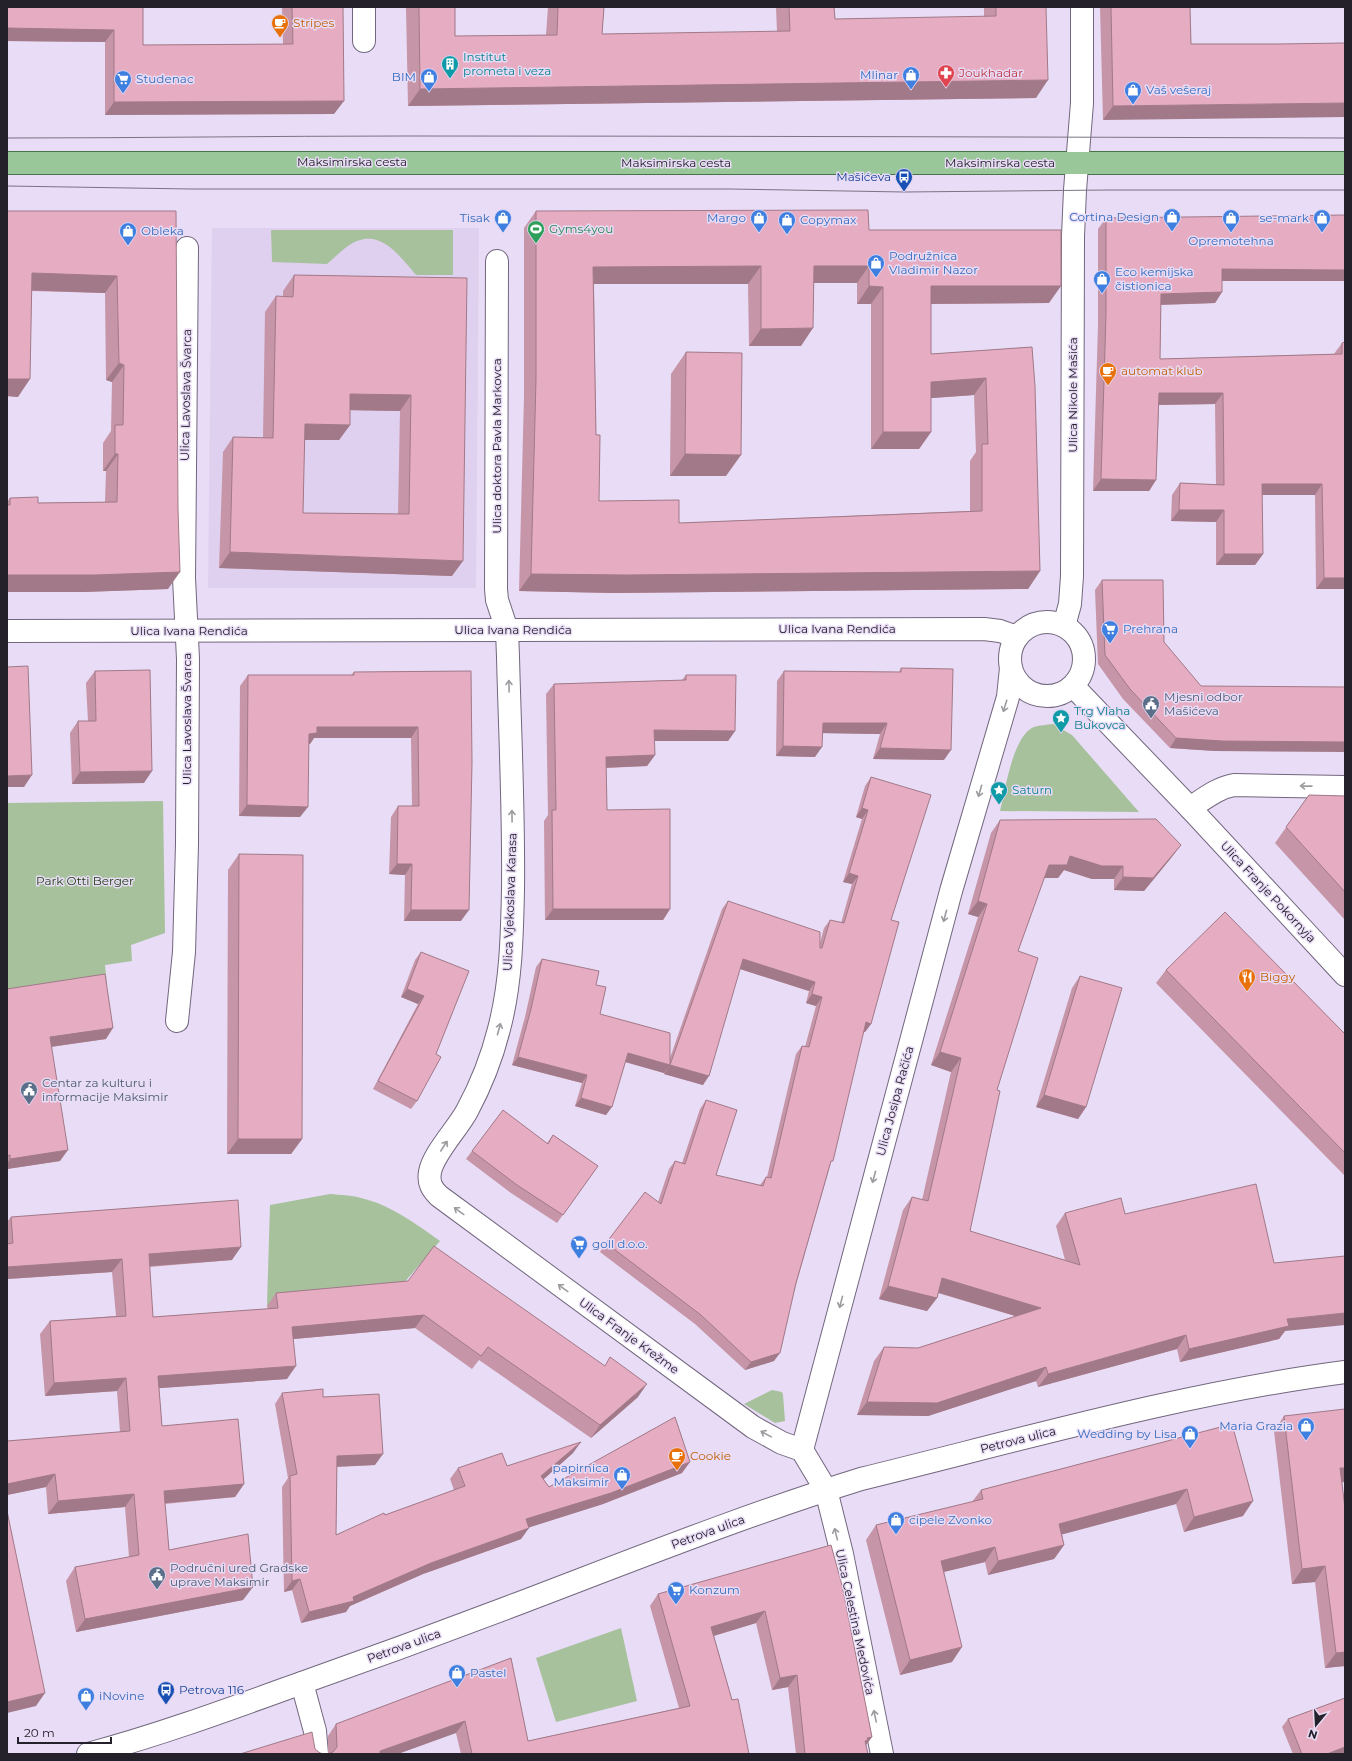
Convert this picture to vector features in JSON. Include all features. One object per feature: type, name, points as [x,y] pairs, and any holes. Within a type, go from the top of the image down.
[{"type":"main road","name":"Maksimirska cesta","points":[[7,163],[1345,163]]},
{"type":"street","points":[[364,7],[364,41]]},
{"type":"street","name":"Ulica Nikole Mašića","points":[[1064,626],[1070,604],[1072,576],[1073,236],[1082,103],[1082,7]]},
{"type":"street","name":"Ulica Lavoslava Švarca","points":[[177,1021],[184,952],[187,844],[188,659],[184,578],[188,248]]},
{"type":"street","name":"Ulica doktora Pavla Markovca","points":[[497,261],[496,589],[497,600],[507,630]]},
{"type":"street","points":[[1054,622],[1064,626],[1073,632],[1083,649],[1083,669],[1079,678],[1064,692],[1042,696],[1032,693],[1016,678],[1011,668],[1010,658],[1012,647],[1017,637],[1033,624],[1054,622]]},
{"type":"street","name":"Ulica Ivana Rendića","points":[[7,631],[984,629],[1000,631],[1017,637]]},
{"type":"street","name":"Ulica Vjekoslava Karasa","points":[[429,1181],[430,1172],[434,1161],[467,1111],[484,1075],[495,1043],[504,1005],[509,971],[512,926],[513,861],[507,630]]},
{"type":"street","name":"Ulica Josipa Račića","points":[[802,1450],[941,930],[1008,697],[1011,668]]},
{"type":"street","points":[[1072,686],[1190,808],[1215,791],[1234,785],[1345,787]]},
{"type":"street","name":"Ulica Franje Pokornyja","points":[[1190,808],[1345,975]]},
{"type":"street","name":"Ulica Franje Krežme","points":[[429,1181],[432,1189],[439,1196],[753,1427],[782,1443],[802,1450]]},
{"type":"street","name":"Petrova ulica","points":[[88,1754],[124,1749],[155,1735],[302,1683],[634,1559],[826,1490],[861,1479],[1116,1416],[1226,1393],[1345,1372]]},
{"type":"street","points":[[802,1450],[826,1490]]},
{"type":"street","name":"Ulica Celestina Medovića","points":[[826,1490],[842,1554],[882,1754]]},
{"type":"street","points":[[302,1683],[315,1731],[317,1754]]},
{"type":"shaded area","points":[[212,228],[479,228],[476,588],[208,588]]},
{"type":"green space","points":[[271,230],[453,230],[453,275],[416,275],[395,251],[387,245],[369,239],[359,240],[348,246],[327,264],[272,262]]},
{"type":"green space","points":[[1053,724],[1072,735],[1139,812],[1000,811],[1011,764],[1021,741],[1027,732],[1034,727]]},
{"type":"green space","name":"Park Otti Berger","points":[[163,801],[165,933],[131,945],[132,961],[105,965],[107,984],[7,999],[7,803]]},
{"type":"green space","points":[[330,1194],[357,1197],[383,1205],[422,1228],[440,1241],[402,1285],[267,1306],[270,1205]]},
{"type":"green space","points":[[772,1390],[782,1392],[785,1421],[775,1423],[744,1404]]},
{"type":"green space","points":[[621,1628],[637,1701],[556,1722],[536,1658]]},
{"type":"building","points":[[7,7],[143,7],[143,45],[293,44],[292,7],[343,7],[344,101],[114,102],[114,30],[7,28]]},
{"type":"building","points":[[419,7],[455,7],[455,36],[557,35],[558,7],[604,7],[602,34],[790,31],[789,7],[834,7],[835,19],[996,16],[996,7],[1046,7],[1048,80],[420,89]]},
{"type":"building","points":[[1111,7],[1190,7],[1191,44],[1345,43],[1345,103],[1113,106]]},
{"type":"building","points":[[868,210],[869,230],[1061,230],[1061,286],[931,286],[931,354],[1032,347],[1035,386],[1040,571],[626,575],[531,574],[536,379],[536,211]],"holes":[[[761,266],[761,329],[813,328],[814,266],[869,266],[869,286],[883,287],[883,432],[931,432],[931,382],[986,378],[988,444],[982,444],[982,511],[679,523],[679,500],[599,501],[600,435],[596,435],[593,267]]]},
{"type":"building","points":[[7,211],[176,211],[178,509],[180,572],[95,575],[7,575],[7,505],[10,505],[10,498],[38,497],[38,503],[117,502],[118,454],[115,454],[115,425],[123,425],[124,365],[119,363],[117,276],[32,273],[30,379],[7,379]]},
{"type":"building","points":[[1345,215],[1345,270],[1222,269],[1222,292],[1161,294],[1160,359],[1342,354],[1342,343],[1345,342],[1345,578],[1324,578],[1322,484],[1262,484],[1263,554],[1224,554],[1224,510],[1179,510],[1180,483],[1224,485],[1223,393],[1159,393],[1156,480],[1101,479],[1106,314],[1106,218]]},
{"type":"building","points":[[294,275],[467,278],[463,561],[230,552],[233,437],[273,438],[276,296],[293,297]],"holes":[[[350,394],[411,395],[409,514],[303,513],[305,424],[350,425]]]},
{"type":"building","points":[[686,352],[742,353],[741,455],[685,454]]},
{"type":"building","points":[[1102,580],[1163,580],[1164,642],[1201,686],[1345,687],[1345,742],[1222,741],[1176,738],[1130,689],[1105,655]]},
{"type":"building","points":[[28,666],[32,775],[7,776],[7,667]]},
{"type":"building","points":[[901,668],[953,669],[951,750],[880,748],[887,723],[823,723],[822,747],[783,746],[784,671],[901,672]]},
{"type":"building","points":[[150,670],[152,771],[80,772],[78,721],[96,721],[95,671]]},
{"type":"building","points":[[471,671],[472,762],[469,910],[411,910],[412,864],[397,864],[398,806],[419,806],[418,727],[317,727],[317,733],[309,734],[308,807],[247,805],[248,675],[354,675],[354,672]]},
{"type":"building","points":[[686,675],[736,675],[735,731],[654,730],[655,755],[606,757],[607,810],[670,809],[670,909],[553,909],[552,810],[556,810],[554,684],[686,680]]},
{"type":"building","points":[[871,777],[931,795],[891,920],[899,922],[871,1024],[866,1022],[833,1161],[831,1161],[796,1283],[780,1353],[751,1362],[701,1315],[606,1243],[645,1192],[661,1204],[675,1161],[685,1164],[706,1100],[737,1110],[716,1175],[763,1186],[766,1177],[771,1178],[802,1046],[809,1047],[822,997],[812,994],[815,982],[743,959],[709,1076],[670,1065],[728,901],[820,932],[820,948],[822,948],[830,920],[844,923],[858,876],[849,873],[868,810],[862,808]]},
{"type":"building","points":[[1309,795],[1345,796],[1345,892],[1286,827]]},
{"type":"building","points":[[1156,819],[1181,845],[1153,878],[1123,877],[1123,866],[1102,866],[1070,856],[1067,865],[1049,865],[1018,951],[1038,958],[997,1090],[1000,1091],[970,1231],[1080,1265],[1065,1213],[1121,1198],[1125,1214],[1256,1184],[1274,1263],[1345,1256],[1345,1313],[1287,1319],[1289,1326],[1189,1349],[1186,1335],[1048,1374],[1046,1367],[937,1403],[867,1402],[884,1347],[918,1348],[1041,1308],[942,1278],[937,1298],[888,1286],[912,1197],[928,1201],[961,1058],[940,1052],[987,904],[978,901],[1000,820]]},
{"type":"building","points":[[239,854],[303,855],[302,1139],[238,1139]]},
{"type":"building","points":[[1225,912],[1345,1034],[1345,1153],[1166,970]]},
{"type":"building","points":[[421,952],[469,971],[436,1054],[441,1057],[417,1101],[378,1081],[424,996],[407,989]]},
{"type":"building","points":[[542,959],[599,971],[596,985],[606,987],[600,1014],[670,1033],[670,1065],[628,1053],[612,1107],[581,1098],[587,1075],[518,1057],[531,1009]]},
{"type":"building","name":"Centar za kulturu i informacije Maksimir","points":[[105,974],[113,1028],[50,1037],[68,1150],[10,1159],[10,1155],[7,1156],[7,989]]},
{"type":"building","points":[[1080,976],[1122,988],[1086,1107],[1044,1095]]},
{"type":"building","points":[[503,1110],[548,1144],[553,1135],[598,1166],[563,1215],[517,1185],[472,1151]]},
{"type":"building","points":[[238,1200],[241,1247],[149,1254],[153,1317],[278,1308],[276,1293],[408,1281],[434,1246],[605,1366],[610,1357],[647,1384],[600,1425],[488,1347],[481,1356],[424,1315],[292,1327],[296,1366],[158,1376],[162,1426],[238,1419],[244,1484],[164,1491],[169,1550],[248,1534],[253,1587],[85,1619],[75,1567],[139,1555],[134,1494],[58,1501],[55,1474],[7,1484],[7,1441],[130,1431],[126,1378],[54,1383],[50,1321],[126,1316],[122,1259],[7,1267],[7,1244],[13,1243],[11,1217]]},
{"type":"building","points":[[323,1389],[323,1397],[379,1394],[383,1454],[337,1456],[336,1535],[384,1513],[385,1515],[465,1486],[458,1468],[502,1453],[507,1466],[581,1442],[541,1476],[549,1487],[675,1417],[690,1462],[611,1493],[526,1519],[529,1528],[431,1563],[353,1597],[354,1601],[309,1612],[300,1579],[292,1581],[290,1476],[297,1474],[282,1393]]},
{"type":"building","points":[[1345,1409],[1345,1468],[1340,1468],[1345,1508],[1345,1652],[1336,1653],[1325,1566],[1302,1569],[1284,1416]]},
{"type":"building","points":[[1232,1424],[1253,1501],[1194,1517],[1187,1489],[1059,1524],[1064,1545],[998,1561],[995,1547],[941,1561],[962,1647],[910,1660],[876,1525],[983,1499],[981,1490]]},
{"type":"building","points":[[7,1511],[45,1693],[7,1702]]},
{"type":"building","points":[[831,1545],[842,1585],[872,1737],[867,1738],[868,1740],[865,1741],[868,1754],[805,1754],[797,1675],[780,1678],[765,1611],[711,1627],[732,1700],[738,1699],[749,1754],[472,1754],[465,1721],[380,1751],[380,1754],[328,1754],[333,1752],[337,1747],[336,1724],[511,1658],[528,1741],[690,1706],[658,1594]]},
{"type":"building","points":[[1345,1698],[1345,1747],[1327,1754],[1302,1754],[1288,1719]]},
{"type":"building","points":[[312,1732],[315,1749],[320,1753],[325,1754],[240,1754]]},
{"type":"tram line","points":[[7,138],[404,136],[1345,138]]},
{"type":"tram line","points":[[7,186],[191,189],[730,189],[904,192],[1345,190]]},
{"type":"place","name":"Stripes","points":[[280,38]]},
{"type":"place","name":"Institut prometa i veza","points":[[450,79]]},
{"type":"place","name":"Joukhadar","points":[[946,88]]},
{"type":"place","name":"Mlinar","points":[[911,90]]},
{"type":"place","name":"BIM","points":[[429,92]]},
{"type":"place","name":"Studenac","points":[[123,94]]},
{"type":"place","name":"Vaš vešeraj","points":[[1133,105]]},
{"type":"place","name":"Mašićeva","points":[[904,192]]},
{"type":"place","name":"Cortina Design","points":[[1172,232]]},
{"type":"place","name":"Tisak","points":[[503,233]]},
{"type":"place","name":"Margo","points":[[759,233]]},
{"type":"place","name":"Opremotehna","points":[[1231,233]]},
{"type":"place","name":"se-mark","points":[[1322,233]]},
{"type":"place","name":"Copymax","points":[[787,235]]},
{"type":"place","name":"Gyms4you","points":[[536,244]]},
{"type":"place","name":"Obleka","points":[[128,246]]},
{"type":"place","name":"Podružnica Vladimir Nazor","points":[[876,278]]},
{"type":"place","name":"Eco kemijska čistionica","points":[[1102,294]]},
{"type":"place","name":"automat klub","points":[[1108,386]]},
{"type":"place","name":"Prehrana","points":[[1110,644]]},
{"type":"place","name":"Mjesni odbor Mašićeva","points":[[1151,719]]},
{"type":"place","name":"Trg Vlaha Bukovca","points":[[1061,733]]},
{"type":"place","name":"Saturn","points":[[999,805]]},
{"type":"place","name":"Biggy","points":[[1247,992]]},
{"type":"place","name":"Centar za kulturu i informacije Maksimir","points":[[29,1105]]},
{"type":"place","name":"goll d.o.o.","points":[[579,1259]]},
{"type":"place","name":"Maria Grazia","points":[[1306,1441]]},
{"type":"place","name":"Wedding by Lisa","points":[[1190,1449]]},
{"type":"place","name":"Cookie","points":[[677,1471]]},
{"type":"place","name":"papirnica Maksimir","points":[[622,1490]]},
{"type":"place","name":"cipele Zvonko","points":[[896,1535]]},
{"type":"place","name":"Područni ured Gradske uprave Maksimir","points":[[157,1590]]},
{"type":"place","name":"Konzum","points":[[676,1605]]},
{"type":"place","name":"Pastel","points":[[457,1688]]},
{"type":"place","name":"Petrova 116","points":[[166,1705]]},
{"type":"place","name":"iNovine","points":[[86,1711]]}]
